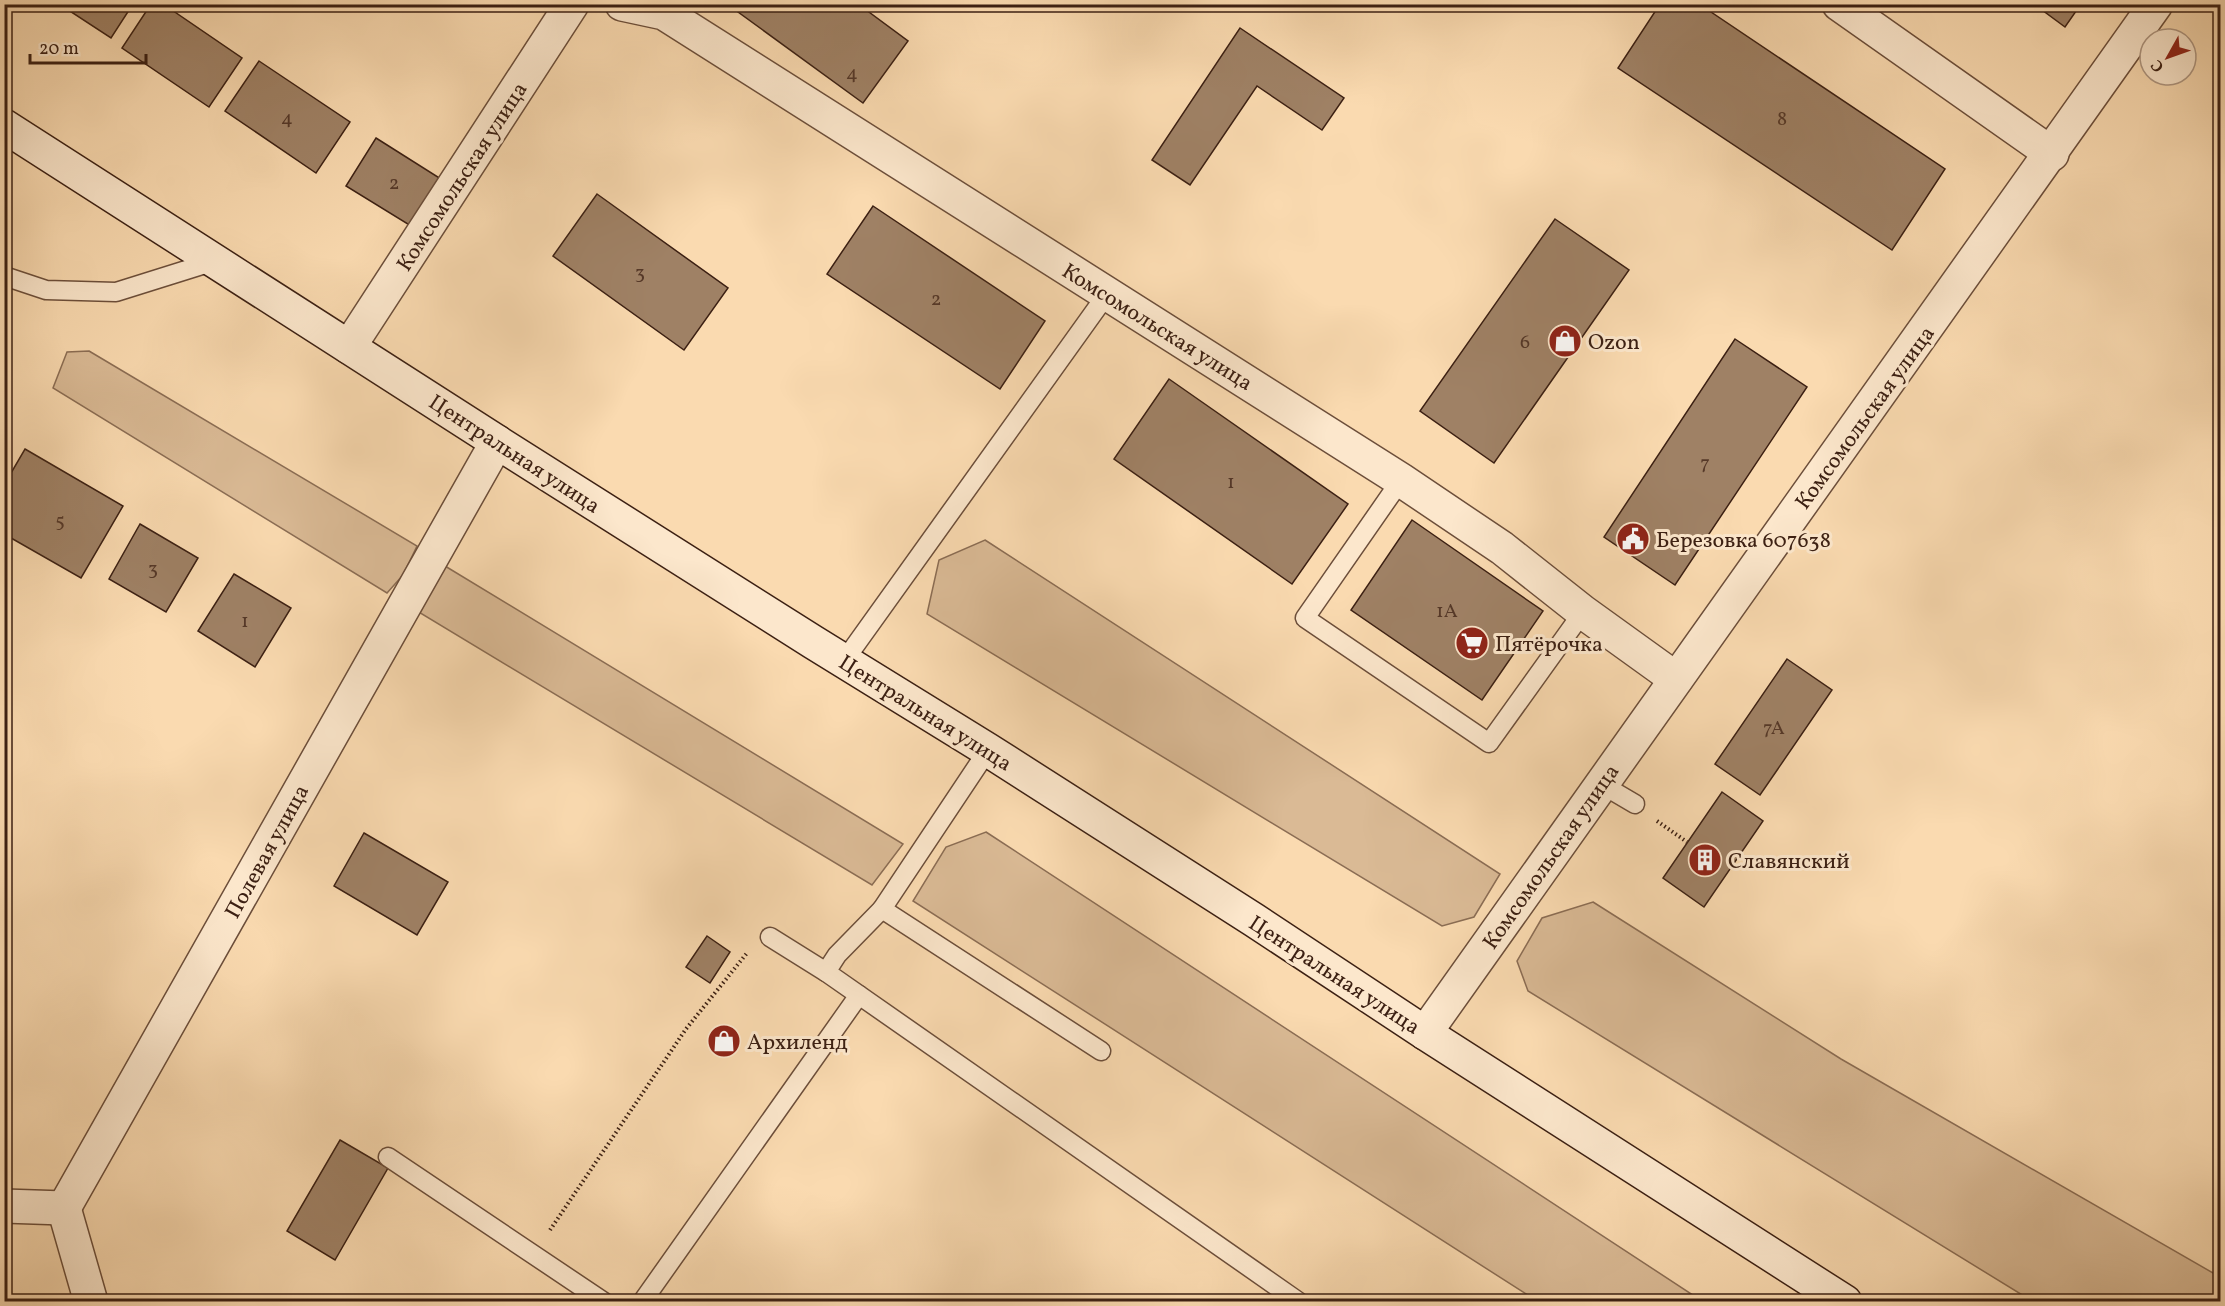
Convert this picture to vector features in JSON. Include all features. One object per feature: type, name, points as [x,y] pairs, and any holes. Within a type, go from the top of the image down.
[{"type":"street","name":"Комсомольская улица","points":[[350,347],[572,4]]},
{"type":"street","name":"Комсомольская улица","points":[[622,4],[664,13],[1401,480],[1502,548],[1583,612],[1676,679]]},
{"type":"street","points":[[1839,4],[2052,154]]},
{"type":"street","name":"Комсомольская улица","points":[[1425,1033],[2052,154],[2156,4]]},
{"type":"street","name":"Центральная улица","points":[[4,126],[497,442],[844,662],[988,750],[1845,1302]]},
{"type":"street","name":"Полевая улица","points":[[64,1208],[497,442]]},
{"type":"street","points":[[4,1206],[64,1208],[91,1302]]},
{"type":"lane","points":[[4,276],[46,291],[116,292],[215,261]]},
{"type":"lane","points":[[844,662],[1107,294]]},
{"type":"lane","points":[[1401,480],[1305,618],[1489,743],[1583,612]]},
{"type":"lane","points":[[826,972],[837,955],[882,909],[988,750]]},
{"type":"lane","points":[[1601,784],[1635,804]]},
{"type":"lane","points":[[882,909],[1101,1051]]},
{"type":"lane","points":[[770,937],[826,972],[1299,1302]]},
{"type":"lane","points":[[642,1302],[859,995]]},
{"type":"lane","points":[[388,1157],[604,1302]]},
{"type":"path","points":[[1635,804],[1687,843]]},
{"type":"path","points":[[533,1254],[686,1029],[744,955],[770,937]]},
{"type":"shaded area","points":[[89,351],[417,546],[403,575],[387,593],[53,388],[67,352]]},
{"type":"shaded area","points":[[985,540],[1500,874],[1474,917],[1442,926],[927,614],[939,560]]},
{"type":"shaded area","points":[[445,566],[903,844],[872,885],[417,611]]},
{"type":"shaded area","points":[[986,832],[1702,1301],[1537,1301],[913,901],[946,847]]},
{"type":"shaded area","points":[[1593,902],[1841,1059],[2220,1277],[2220,1301],[2032,1301],[1528,991],[1517,961],[1542,918]]},
{"type":"building","points":[[59,4],[133,4],[111,38]]},
{"type":"building","points":[[151,4],[163,4],[242,58],[209,107],[122,48]]},
{"type":"building","points":[[727,4],[858,4],[908,41],[863,103]]},
{"type":"building","points":[[1540,4],[1554,4],[1549,11]]},
{"type":"building","points":[[1660,4],[1699,4],[1945,169],[1892,250],[1618,68]]},
{"type":"building","points":[[2034,4],[2081,4],[2065,27]]},
{"type":"building","points":[[1240,28],[1344,98],[1322,130],[1257,86],[1190,185],[1152,160]]},
{"type":"building","points":[[259,61],[350,122],[316,173],[225,111]]},
{"type":"building","points":[[376,138],[441,179],[411,226],[346,186]]},
{"type":"building","points":[[597,194],[728,288],[684,350],[553,256]]},
{"type":"building","points":[[873,206],[1045,321],[1000,389],[827,274]]},
{"type":"building","points":[[1555,219],[1629,270],[1494,463],[1420,411]]},
{"type":"building","points":[[1735,339],[1807,387],[1675,585],[1604,537]]},
{"type":"building","points":[[1169,379],[1348,504],[1292,584],[1114,459]]},
{"type":"building","points":[[25,449],[123,506],[81,578],[4,534],[4,485]]},
{"type":"building","points":[[1412,520],[1543,611],[1482,700],[1351,610]]},
{"type":"building","points":[[140,524],[198,558],[166,612],[109,579]]},
{"type":"building","points":[[234,574],[291,608],[255,667],[198,631]]},
{"type":"building","points":[[1787,659],[1832,690],[1760,795],[1715,764]]},
{"type":"building","name":"Славянский","points":[[1722,792],[1763,821],[1704,907],[1663,878]]},
{"type":"building","points":[[364,833],[448,882],[417,935],[334,886]]},
{"type":"building","points":[[707,936],[730,952],[710,983],[686,967]]},
{"type":"building","points":[[340,1140],[388,1168],[335,1260],[287,1231]]},
{"type":"place","name":"Ozon","points":[[1565,341]]},
{"type":"place","name":"Березовка 607638","points":[[1633,539]]},
{"type":"place","name":"Пятёрочка","points":[[1472,643]]},
{"type":"place","name":"Славянский","points":[[1705,860]]},
{"type":"place","name":"Архиленд","points":[[724,1041]]}]
